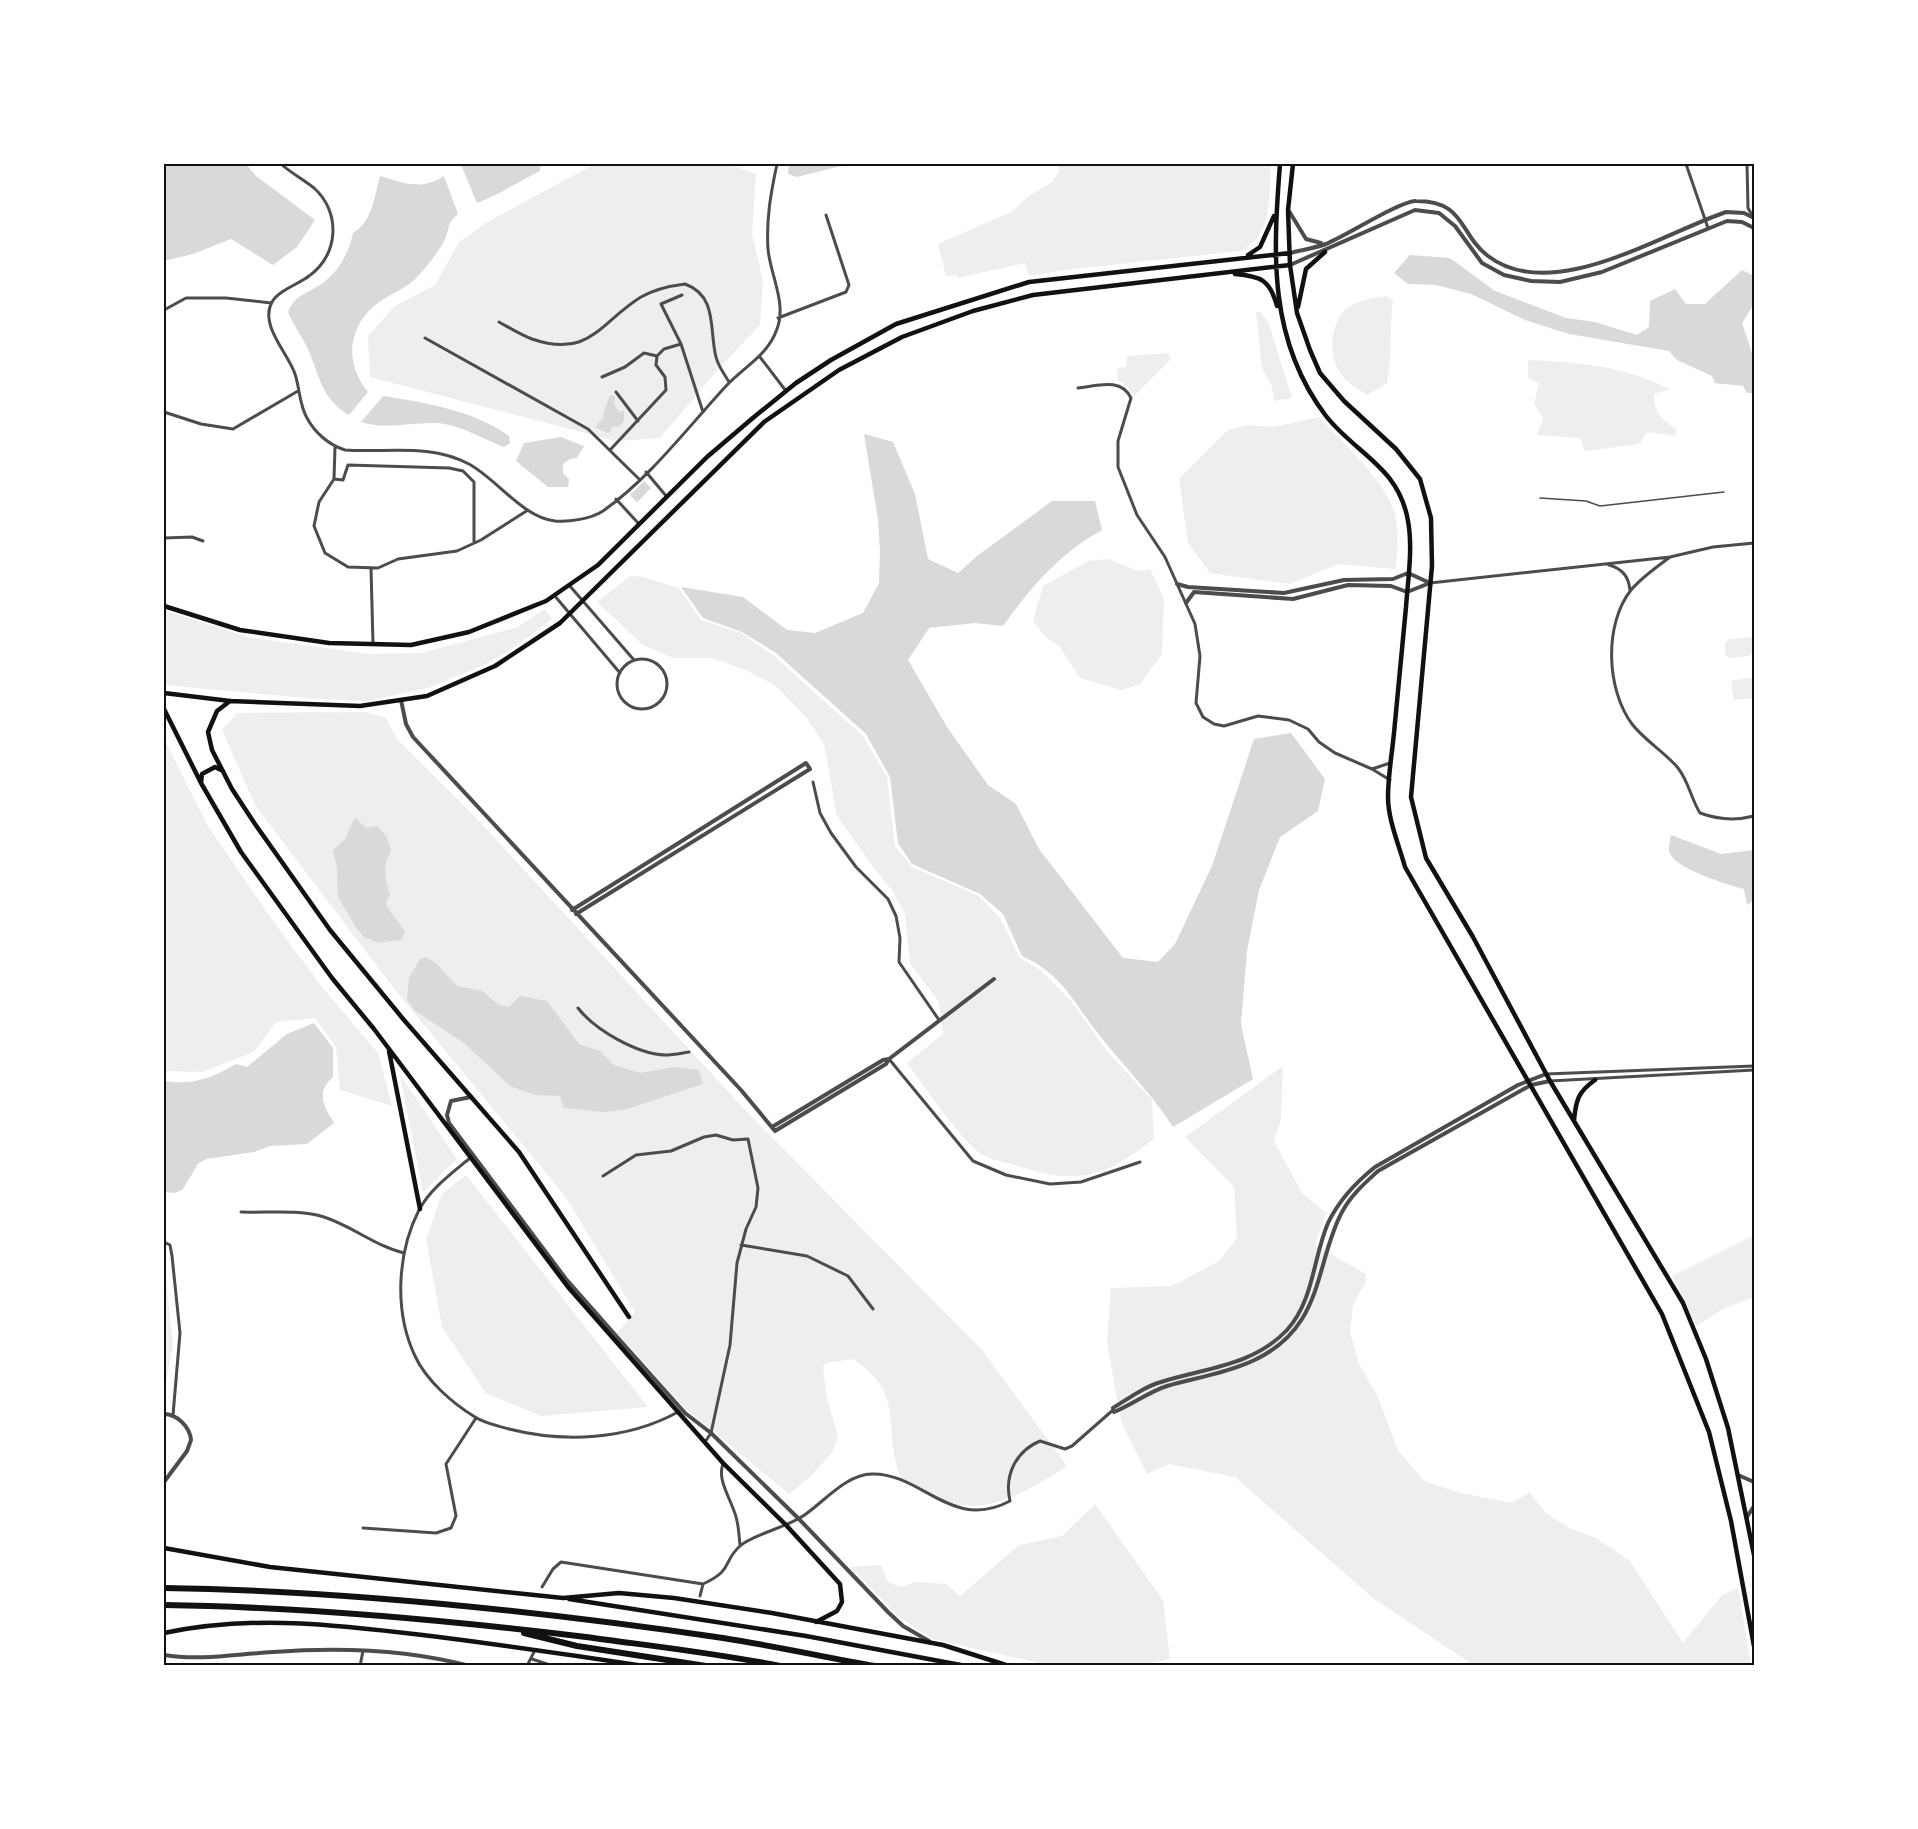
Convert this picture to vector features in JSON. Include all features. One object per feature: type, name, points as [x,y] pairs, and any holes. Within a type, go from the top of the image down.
[{"type":"highway","points":[[164,1588],[346,1595],[450,1604],[715,1637],[875,1665]]},
{"type":"highway","points":[[164,1605],[334,1612],[501,1627],[695,1651],[780,1665]]},
{"type":"highway","points":[[501,1627],[577,1646],[706,1665]]},
{"type":"main road","points":[[1280,164],[1275,214],[1275,254],[1281,319]]},
{"type":"main road","points":[[1293,164],[1288,210],[1290,265],[1296,313],[1320,373],[1344,401],[1396,449],[1420,479],[1431,518],[1430,582],[1411,797],[1426,858],[1473,937],[1550,1081],[1683,1303],[1706,1359],[1728,1428],[1754,1555]]},
{"type":"main road","points":[[1247,256],[1260,247],[1275,214]]},
{"type":"main road","points":[[164,606],[220,625],[292,639],[411,645],[469,632],[555,595],[598,565],[707,458],[786,391],[831,360],[896,324],[1029,282],[1290,252]]},
{"type":"main road","points":[[1296,313],[1306,269],[1325,252]]},
{"type":"main road","points":[[164,693],[230,701],[360,706],[427,696],[495,666],[570,614],[674,508],[764,422],[839,370],[902,337],[974,311],[1033,295],[1290,265]]},
{"type":"main road","points":[[1223,273],[1256,275],[1273,291],[1305,383],[1327,417],[1380,465],[1399,489],[1408,521],[1408,573],[1388,798],[1405,867],[1662,1314],[1685,1366],[1709,1432],[1731,1521],[1755,1646]]},
{"type":"main road","points":[[230,701],[217,711],[208,732],[213,750],[223,771],[283,867],[330,930],[519,1152],[629,1317]]},
{"type":"main road","points":[[164,709],[201,783],[241,852],[332,978],[472,1156],[568,1287],[723,1463],[786,1525],[840,1584],[842,1602],[837,1611],[816,1622]]},
{"type":"main road","points":[[201,783],[202,774],[207,771],[215,767],[223,771]]},
{"type":"main road","points":[[388,1049],[420,1209]]},
{"type":"main road","points":[[1574,1120],[1576,1098],[1581,1090],[1594,1080]]},
{"type":"main road","points":[[164,1548],[270,1567],[563,1599],[796,1634],[966,1665]]},
{"type":"main road","points":[[563,1599],[619,1593],[674,1598],[934,1644],[1009,1665]]},
{"type":"main road","points":[[164,1633],[194,1627],[255,1621],[343,1625],[644,1665]]},
{"type":"street","points":[[164,310],[186,298],[226,298],[271,303],[313,273],[323,263],[334,231],[324,201],[315,189],[281,164]]},
{"type":"street","points":[[271,303],[269,319],[275,336],[295,374],[307,418],[318,433],[335,447],[366,452],[423,449],[451,457],[469,464],[491,479],[541,519],[558,521],[582,519],[602,512],[639,479],[729,382],[760,357],[778,328],[780,300],[768,251],[767,222],[777,164]]},
{"type":"street","points":[[1686,164],[1708,228]]},
{"type":"street","points":[[1747,164],[1748,208],[1754,218]]},
{"type":"street","points":[[1290,252],[1325,244],[1414,200],[1443,204],[1461,220],[1487,255],[1507,266],[1532,272],[1559,273],[1599,263],[1726,212],[1744,213],[1754,218]]},
{"type":"street","points":[[1288,210],[1306,239],[1325,244]]},
{"type":"street","points":[[1290,265],[1325,252],[1415,210],[1439,213],[1455,226],[1482,263],[1504,275],[1531,281],[1560,282],[1602,272],[1727,221],[1742,222],[1755,228]]},
{"type":"street","points":[[778,318],[846,292],[849,285],[826,215]]},
{"type":"street","points":[[499,322],[532,339],[571,344],[592,338],[640,298],[658,290],[685,284],[704,296],[710,309],[716,361],[729,382]]},
{"type":"street","points":[[682,295],[661,304],[681,344],[703,412]]},
{"type":"street","points":[[425,338],[588,429],[639,479]]},
{"type":"street","points":[[611,450],[666,390],[665,377],[656,366],[657,356],[664,349],[681,344]]},
{"type":"street","points":[[602,377],[625,367],[644,353],[657,356]]},
{"type":"street","points":[[760,357],[786,391]]},
{"type":"street","points":[[1078,388],[1115,384],[1128,391],[1131,398],[1130,408],[1118,441],[1118,467],[1137,515],[1165,557],[1186,603],[1198,639],[1199,668],[1196,703],[1203,717],[1214,724],[1224,726],[1258,716],[1289,720],[1308,729],[1319,742],[1335,753],[1372,769],[1390,780]]},
{"type":"street","points":[[164,412],[201,424],[233,429],[298,391]]},
{"type":"street","points":[[616,392],[638,421]]},
{"type":"street","points":[[335,447],[334,479],[319,502],[314,526],[325,553],[348,567],[378,568],[398,559],[457,551],[528,510]]},
{"type":"street","points":[[334,479],[343,480],[348,465],[449,468],[463,471],[474,482],[474,543]]},
{"type":"street","points":[[646,472],[668,497]]},
{"type":"street","points":[[616,500],[639,524]]},
{"type":"street","points":[[164,537],[192,537],[203,541]]},
{"type":"street","points":[[1186,603],[1194,592],[1293,599],[1348,585],[1391,586],[1407,592],[1430,582],[1670,557],[1713,547],[1755,543]]},
{"type":"street","points":[[1670,557],[1630,591],[1616,621],[1611,648],[1614,679],[1631,723],[1676,766],[1689,783],[1700,813],[1718,819],[1737,820],[1755,816]]},
{"type":"street","points":[[1605,564],[1625,574],[1630,581],[1630,591]]},
{"type":"street","points":[[371,568],[373,644]]},
{"type":"street","points":[[1178,584],[1188,587],[1284,593],[1344,580],[1393,579],[1408,573],[1430,582]]},
{"type":"street","points":[[569,585],[634,660],[651,661],[663,670],[667,687],[659,702],[648,708],[630,705],[619,694],[617,686],[620,673],[634,660]]},
{"type":"street","points":[[555,595],[620,673]]},
{"type":"street","points":[[401,700],[406,724],[413,737],[741,1090],[774,1129],[883,1060],[889,1059],[994,979]]},
{"type":"street","points":[[1372,769],[1391,762]]},
{"type":"street","points":[[572,910],[806,763],[810,769],[576,914]]},
{"type":"street","points":[[813,782],[820,813],[831,832],[856,867],[888,899],[896,916],[900,938],[899,962],[939,1020]]},
{"type":"street","points":[[578,1008],[590,1022],[640,1048],[665,1055],[689,1052]]},
{"type":"street","points":[[889,1059],[974,1161],[1006,1175],[1050,1184],[1081,1182],[1140,1162]]},
{"type":"street","points":[[542,1587],[561,1562],[703,1584],[722,1576],[740,1545],[799,1519],[851,1480],[871,1474],[898,1479],[948,1505],[979,1509],[1000,1506],[1010,1501],[1008,1479],[1019,1455],[1028,1446],[1040,1441],[1065,1449],[1072,1446],[1113,1410],[1146,1388],[1250,1358],[1287,1329],[1299,1313],[1312,1279],[1328,1224],[1342,1198],[1375,1167],[1546,1074],[1755,1068]]},
{"type":"street","points":[[1529,1082],[1594,1080],[1755,1068]]},
{"type":"street","points":[[471,1097],[451,1101],[447,1115],[449,1123],[566,1279],[685,1413],[711,1433],[903,1626],[934,1644]]},
{"type":"street","points":[[603,1176],[636,1155],[671,1151],[704,1137],[716,1135],[733,1140],[748,1139],[758,1188],[756,1207],[741,1245],[737,1263],[730,1345],[711,1433],[705,1443]]},
{"type":"street","points":[[472,1156],[441,1182],[420,1209],[404,1254],[401,1302],[408,1339],[416,1358],[437,1386],[476,1418],[535,1436],[587,1437],[636,1428],[678,1412]]},
{"type":"street","points":[[241,1212],[318,1215],[336,1221],[386,1249],[404,1254]]},
{"type":"street","points":[[164,1242],[170,1245],[172,1256],[180,1333],[173,1415]]},
{"type":"street","points":[[741,1245],[807,1256],[848,1276],[873,1309]]},
{"type":"street","points":[[164,1414],[173,1415],[183,1423],[191,1440],[187,1451],[164,1482]]},
{"type":"street","points":[[363,1528],[436,1533],[451,1528],[456,1516],[446,1464],[476,1418]]},
{"type":"street","points":[[723,1463],[721,1468],[724,1486],[737,1521],[740,1545]]},
{"type":"street","points":[[1738,1475],[1755,1482]]},
{"type":"street","points":[[1747,1517],[1755,1506]]},
{"type":"street","points":[[700,1596],[703,1584]]},
{"type":"street","points":[[164,1655],[187,1659],[275,1652],[363,1649],[434,1656],[470,1665]]},
{"type":"street","points":[[360,1665],[363,1649]]},
{"type":"street","points":[[527,1665],[534,1652]]},
{"type":"street","points":[[532,1659],[553,1665]]},
{"type":"lane","points":[[1540,498],[1586,501],[1600,506],[1724,492]]},
{"type":"shaded area","points":[[164,164],[246,164],[256,176],[315,220],[297,247],[273,265],[231,239],[193,254],[164,261]]},
{"type":"shaded area","points":[[541,164],[540,171],[477,203],[461,165]]},
{"type":"shaded area","points":[[595,164],[728,164],[756,174],[752,234],[763,281],[760,325],[721,366],[660,438],[616,441],[370,377],[368,336],[395,306],[435,285],[459,242],[489,221]]},
{"type":"shaded area","points":[[789,164],[849,164],[797,177],[788,174]]},
{"type":"shaded area","points":[[1056,164],[1271,164],[1268,213],[1259,235],[1240,251],[1064,270],[1029,276],[1025,263],[958,278],[956,275],[946,276],[938,244],[1013,211],[1027,197],[1052,182],[1059,171]]},
{"type":"shaded area","points":[[380,176],[405,183],[420,184],[436,181],[444,176],[458,214],[450,222],[441,247],[419,275],[374,306],[358,326],[352,348],[353,360],[361,382],[368,392],[349,415],[333,402],[322,386],[308,349],[288,312],[298,298],[320,285],[342,262],[353,233],[360,228],[369,215]]},
{"type":"shaded area","points":[[1410,255],[1450,258],[1495,291],[1566,318],[1595,322],[1637,335],[1649,327],[1650,301],[1675,289],[1686,304],[1705,304],[1742,270],[1754,276],[1754,304],[1742,323],[1754,359],[1754,393],[1747,393],[1743,386],[1715,383],[1712,376],[1677,360],[1669,351],[1569,334],[1525,320],[1471,294],[1436,285],[1408,284],[1394,273]]},
{"type":"shaded area","points":[[1386,296],[1393,300],[1387,383],[1367,395],[1349,383],[1339,371],[1333,355],[1333,337],[1338,319],[1347,308],[1363,301]]},
{"type":"shaded area","points":[[1256,312],[1260,312],[1268,321],[1292,398],[1274,401],[1272,386],[1262,368]]},
{"type":"shaded area","points":[[1168,353],[1171,359],[1134,396],[1124,383],[1118,381],[1117,368],[1127,367],[1126,360],[1129,356]]},
{"type":"shaded area","points":[[1528,360],[1566,362],[1618,370],[1670,389],[1654,394],[1654,400],[1659,415],[1676,429],[1676,436],[1648,432],[1639,444],[1585,451],[1580,438],[1537,435],[1543,418],[1534,404],[1539,383],[1528,377]]},
{"type":"shaded area","points":[[610,395],[615,396],[614,404],[619,412],[624,410],[624,421],[620,426],[611,427],[611,432],[607,433],[595,427],[604,417],[603,413]]},
{"type":"shaded area","points":[[383,396],[432,405],[464,414],[495,427],[509,436],[510,443],[504,447],[445,424],[380,425],[361,422]]},
{"type":"shaded area","points":[[1319,417],[1360,460],[1387,496],[1397,523],[1396,569],[1338,564],[1289,584],[1210,573],[1188,543],[1179,479],[1228,430],[1248,425],[1273,427]]},
{"type":"shaded area","points":[[864,434],[893,442],[915,494],[928,559],[958,573],[977,556],[1052,501],[1095,501],[1102,530],[1073,549],[1047,572],[1003,626],[975,623],[929,628],[908,660],[947,727],[988,785],[1016,804],[1039,849],[1123,958],[1158,962],[1175,944],[1212,866],[1254,739],[1291,733],[1325,779],[1318,811],[1280,837],[1259,890],[1247,951],[1241,1024],[1253,1079],[1173,1127],[1069,993],[1049,973],[1022,956],[1003,914],[980,894],[912,864],[898,843],[890,777],[866,734],[776,653],[742,632],[703,618],[681,587],[743,597],[787,630],[815,633],[863,613],[879,583],[880,550],[878,519]]},
{"type":"shaded area","points":[[561,437],[584,446],[577,458],[570,459],[563,464],[563,473],[569,479],[568,487],[548,487],[516,461],[524,443]]},
{"type":"shaded area","points":[[644,481],[651,488],[637,502],[630,495]]},
{"type":"shaded area","points":[[1108,559],[1138,571],[1150,569],[1164,599],[1162,654],[1140,684],[1122,690],[1080,678],[1060,647],[1045,636],[1033,621],[1043,586],[1088,561]]},
{"type":"shaded area","points":[[630,576],[643,577],[679,588],[701,620],[741,633],[774,656],[863,736],[887,777],[895,846],[912,867],[979,896],[1000,918],[1019,957],[1040,970],[1071,1001],[1107,1051],[1152,1100],[1154,1139],[1105,1170],[1075,1176],[1058,1176],[983,1155],[965,1139],[907,1063],[943,1034],[939,1002],[910,963],[905,914],[892,890],[837,816],[824,744],[806,717],[776,686],[748,671],[712,658],[673,658],[643,645],[597,602]]},
{"type":"shaded area","points":[[545,609],[552,619],[512,649],[486,664],[431,687],[370,701],[316,699],[164,685],[164,610],[247,637],[369,654],[421,653],[518,627]]},
{"type":"shaded area","points":[[1754,637],[1754,651],[1749,656],[1730,658],[1725,655],[1725,643],[1730,639]]},
{"type":"shaded area","points":[[1754,677],[1754,698],[1734,700],[1731,681]]},
{"type":"shaded area","points":[[365,712],[386,718],[397,739],[478,820],[746,1111],[983,1351],[1067,1466],[1027,1490],[997,1502],[966,1506],[932,1495],[901,1478],[895,1460],[887,1399],[881,1386],[870,1373],[853,1359],[826,1363],[823,1366],[826,1394],[838,1437],[833,1451],[811,1476],[789,1494],[684,1407],[617,1333],[635,1312],[565,1196],[392,986],[255,805],[222,730],[237,713]]},
{"type":"shaded area","points":[[164,739],[208,826],[275,924],[326,992],[378,1053],[392,1106],[340,1090],[336,1047],[315,1018],[276,1022],[254,1052],[202,1072],[164,1071]]},
{"type":"shaded area","points":[[355,817],[366,828],[377,826],[387,837],[391,851],[385,867],[390,895],[386,903],[405,933],[401,940],[378,943],[364,937],[338,897],[337,869],[333,850],[345,839]]},
{"type":"shaded area","points":[[1671,835],[1721,854],[1754,850],[1754,900],[1747,905],[1744,889],[1692,871],[1675,860],[1669,852]]},
{"type":"shaded area","points":[[426,957],[436,963],[457,986],[482,991],[499,1005],[509,1007],[520,996],[547,1001],[579,1044],[600,1051],[614,1065],[640,1073],[675,1067],[699,1070],[703,1084],[624,1110],[602,1112],[564,1108],[560,1096],[535,1095],[510,1086],[464,1043],[414,1010],[407,1000],[409,978],[420,959]]},
{"type":"shaded area","points":[[314,1023],[333,1048],[333,1077],[324,1088],[323,1099],[334,1123],[307,1144],[270,1146],[254,1152],[206,1159],[198,1164],[183,1189],[175,1193],[164,1192],[164,1081],[201,1080],[236,1064],[247,1067],[287,1034]]},
{"type":"shaded area","points":[[1283,1066],[1281,1119],[1274,1141],[1302,1193],[1326,1213],[1315,1245],[1366,1274],[1366,1281],[1353,1305],[1350,1332],[1359,1364],[1377,1395],[1398,1450],[1424,1481],[1460,1493],[1513,1503],[1529,1492],[1546,1513],[1569,1528],[1596,1538],[1630,1561],[1683,1643],[1722,1595],[1738,1588],[1751,1665],[1473,1665],[1373,1598],[1235,1477],[1169,1464],[1147,1474],[1121,1421],[1107,1342],[1111,1288],[1172,1286],[1219,1261],[1237,1238],[1234,1187],[1185,1137]]},
{"type":"shaded area","points":[[400,1075],[457,1159],[423,1192]]},
{"type":"shaded area","points":[[466,1175],[648,1407],[541,1416],[486,1393],[442,1327],[426,1239],[442,1194]]},
{"type":"shaded area","points":[[1754,1235],[1754,1297],[1723,1309],[1696,1326],[1672,1276]]},
{"type":"shaded area","points":[[164,1261],[173,1345],[165,1388],[164,1387]]},
{"type":"shaded area","points":[[1095,1504],[1163,1600],[1170,1659],[1139,1665],[1048,1665],[932,1639],[899,1617],[851,1567],[881,1565],[888,1582],[901,1587],[916,1582],[946,1584],[960,1596],[1019,1545],[1062,1536]]}]
